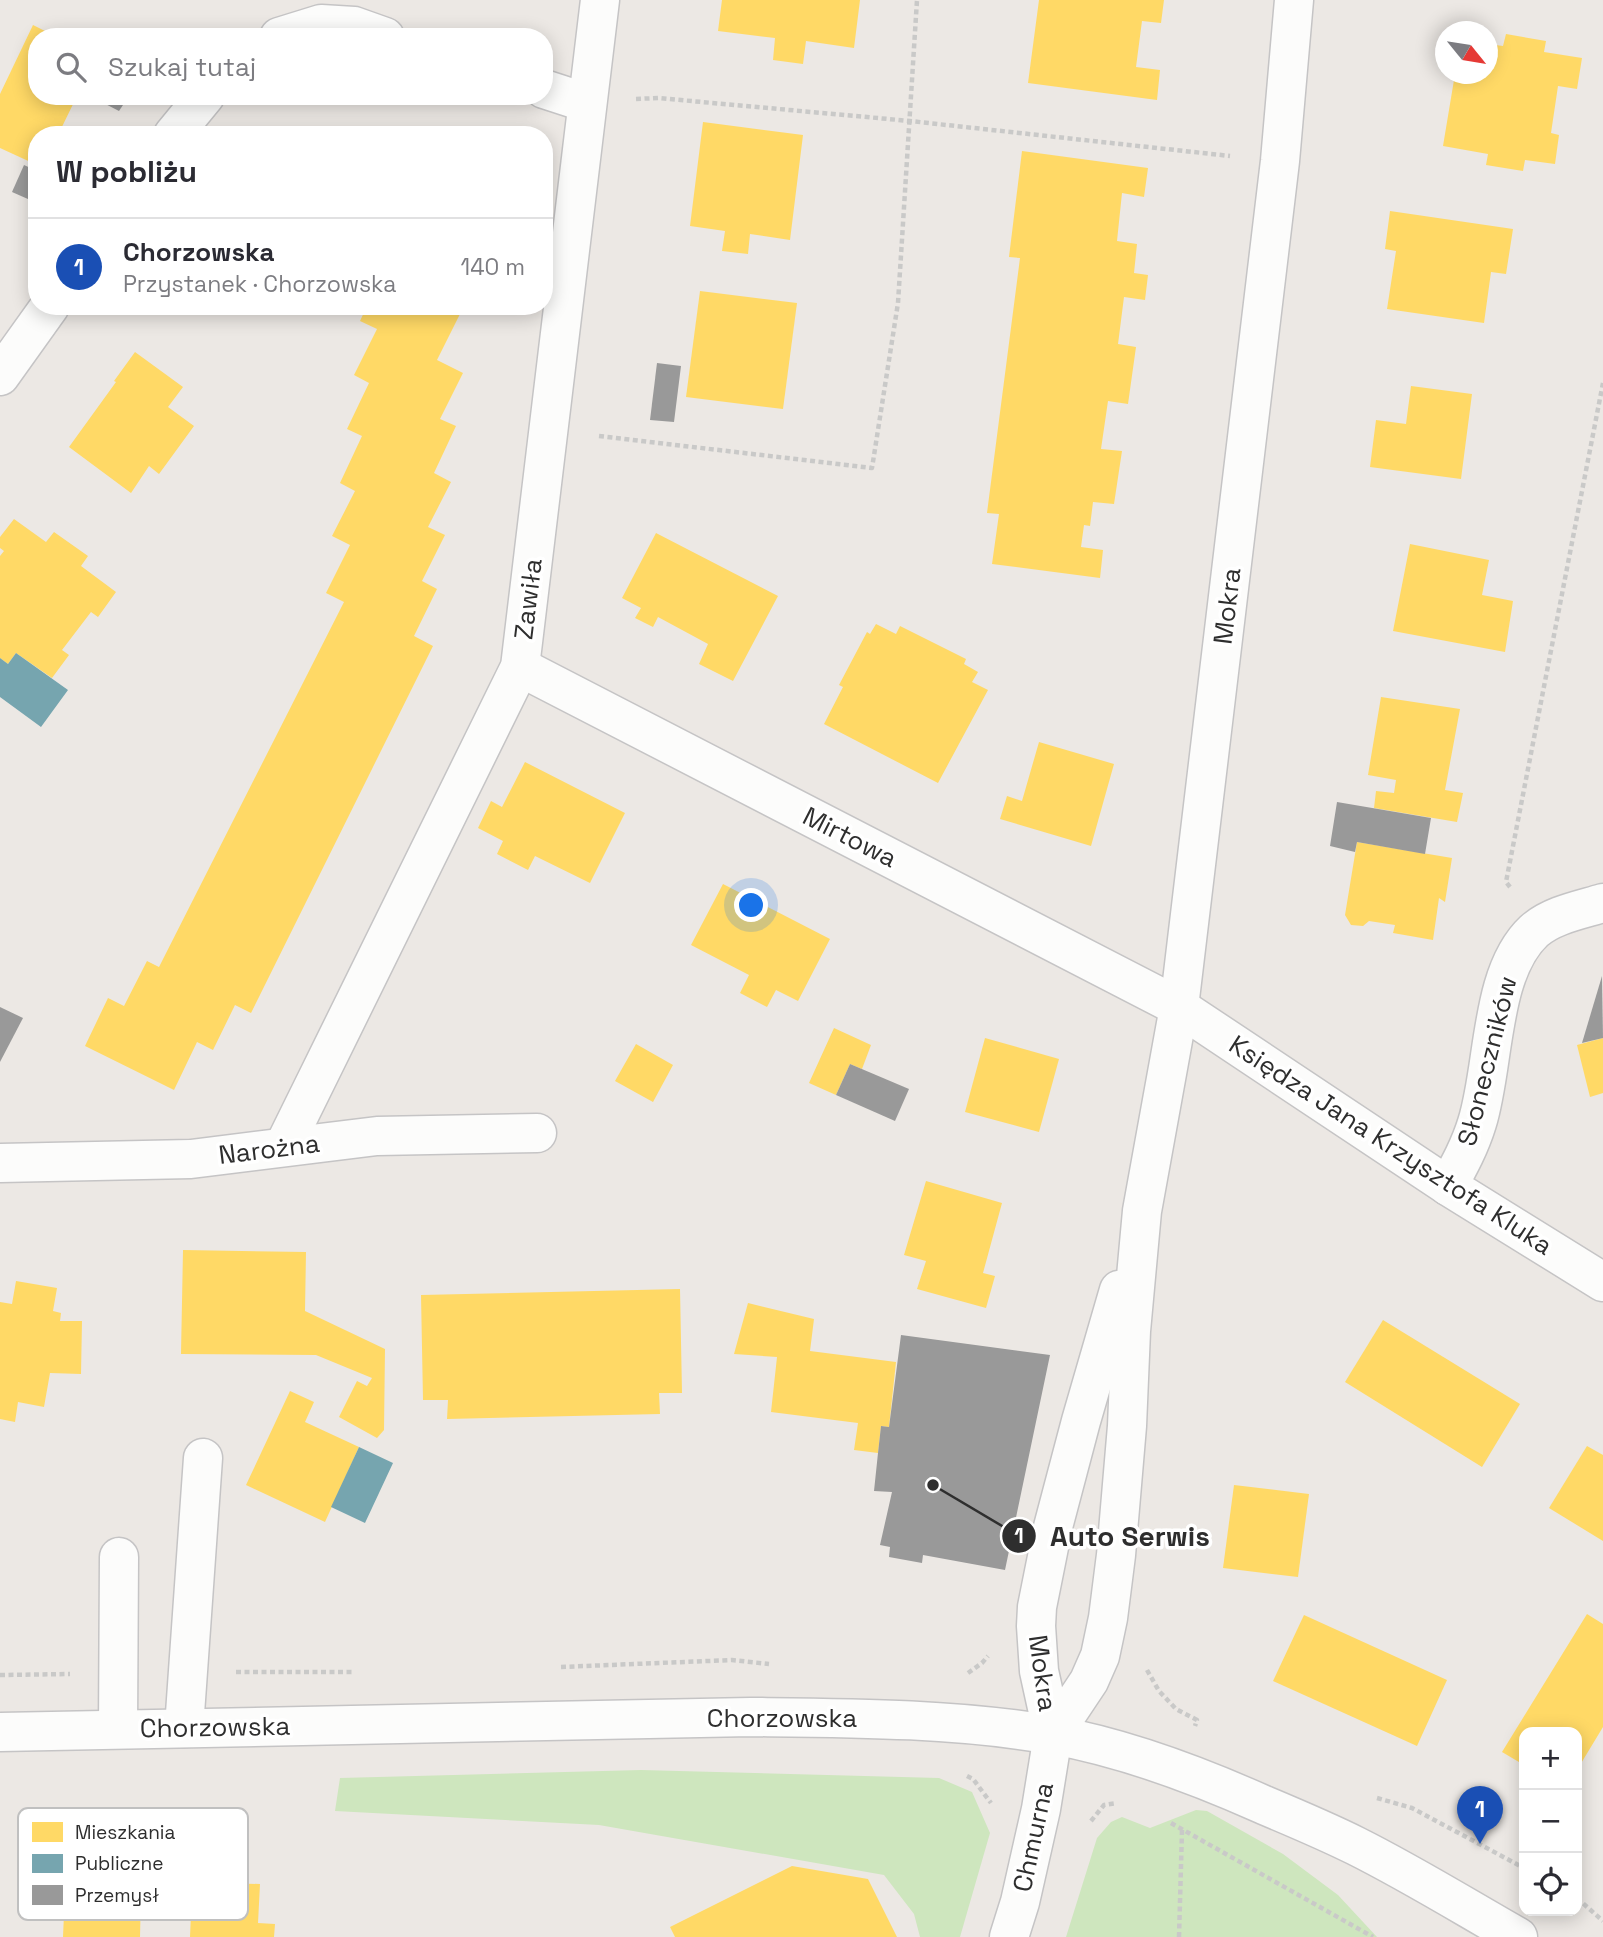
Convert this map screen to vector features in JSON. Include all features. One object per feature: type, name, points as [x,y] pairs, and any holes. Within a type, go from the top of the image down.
[{"type":"street","name":"Zawiła","points":[[284,1146],[520,667],[600,0]]},
{"type":"street","name":"Mokra","points":[[1053,1735],[1088,1681],[1100,1656],[1108,1618],[1127,1426],[1131,1331],[1142,1210],[1179,1007],[1279,161],[1294,0]]},
{"type":"street","points":[[308,28],[321,24],[360,28]]},
{"type":"street","points":[[553,92],[587,103]]},
{"type":"street","points":[[180,126],[198,105]]},
{"type":"street","points":[[0,376],[44,315]]},
{"type":"street","name":"Mirtowa","points":[[520,667],[1179,1007]]},
{"type":"street","name":"Słoneczników","points":[[1448,1186],[1466,1153],[1478,1121],[1508,969],[1520,948],[1536,930],[1562,915],[1603,903]]},
{"type":"street","name":"Księdza Jana Krzysztofa Kluka","points":[[1179,1007],[1448,1186],[1603,1282]]},
{"type":"street","name":"Narożna","points":[[0,1163],[191,1159],[377,1136],[537,1133]]},
{"type":"street","name":"Mokra","points":[[1053,1735],[1039,1671],[1037,1606],[1056,1514],[1142,1210]]},
{"type":"street","points":[[184,1728],[203,1458]]},
{"type":"street","points":[[118,1729],[120,1557]]},
{"type":"street","name":"Chorzowska","points":[[0,1732],[631,1719],[842,1718],[920,1720],[1053,1735],[1116,1749],[1231,1790],[1356,1846],[1518,1937]]},
{"type":"street","name":"Chmurna","points":[[1009,1937],[1020,1902],[1041,1809],[1053,1735]]},
{"type":"path","points":[[598,436],[872,468],[898,303],[917,0]]},
{"type":"path","points":[[587,103],[658,98],[910,121],[1279,161]]},
{"type":"path","points":[[1536,930],[1506,882],[1603,383]]},
{"type":"path","points":[[1162,1817],[1373,1937]]},
{"type":"path","points":[[1180,1937],[1182,1830]]},
{"type":"path","points":[[1582,1902],[1603,1921]]},
{"type":"green space","points":[[641,1770],[939,1778],[972,1792],[990,1833],[960,1937],[920,1937],[914,1914],[884,1875],[599,1825],[335,1811],[340,1778]]},
{"type":"green space","points":[[1196,1810],[1207,1811],[1283,1854],[1338,1895],[1377,1937],[1066,1937],[1097,1838],[1111,1822],[1122,1817],[1150,1828]]},
{"type":"building: Mieszkania","points":[[722,0],[860,0],[854,48],[806,41],[803,64],[773,60],[775,38],[718,31]]},
{"type":"building: Mieszkania","points":[[1039,0],[1164,0],[1161,23],[1142,21],[1136,67],[1160,70],[1157,100],[1028,83]]},
{"type":"building: Mieszkania","points":[[1506,34],[1546,41],[1544,52],[1582,58],[1577,89],[1558,86],[1551,133],[1559,135],[1555,164],[1525,160],[1523,171],[1486,165],[1488,154],[1443,146],[1453,84],[1498,84],[1498,45],[1503,46]]},
{"type":"building: Mieszkania","points":[[28,35],[28,105],[73,105],[62,126],[28,126],[28,161],[0,148],[0,94]]},
{"type":"building: Mieszkania","points":[[703,122],[803,135],[790,240],[750,234],[748,254],[722,251],[725,231],[690,226]]},
{"type":"building: Mieszkania","points":[[1022,151],[1148,168],[1144,197],[1122,193],[1117,241],[1137,244],[1134,273],[1148,275],[1145,300],[1124,297],[1118,344],[1136,347],[1128,404],[1108,401],[1101,449],[1122,451],[1114,504],[1093,502],[1090,526],[1084,525],[1081,547],[1103,550],[1100,578],[992,564],[999,514],[987,513],[1020,258],[1009,257]]},
{"type":"building: Mieszkania","points":[[1390,211],[1513,229],[1506,274],[1491,272],[1484,323],[1387,309],[1396,251],[1385,249]]},
{"type":"building: Mieszkania","points":[[700,291],[797,303],[783,409],[686,397]]},
{"type":"building: Mieszkania","points":[[363,315],[460,315],[437,360],[463,373],[440,419],[456,426],[434,473],[451,482],[428,527],[445,535],[422,581],[437,589],[414,636],[433,646],[251,1013],[235,1005],[213,1050],[197,1042],[174,1090],[85,1046],[108,998],[124,1006],[147,961],[159,967],[344,602],[326,593],[350,545],[332,536],[355,491],[340,483],[362,436],[347,429],[369,383],[354,375],[377,329],[360,321]]},
{"type":"building: Mieszkania","points":[[135,352],[183,387],[168,407],[194,426],[159,474],[149,466],[131,493],[69,447]]},
{"type":"building: Mieszkania","points":[[1411,386],[1472,394],[1461,479],[1370,467],[1376,420],[1406,424]]},
{"type":"building: Mieszkania","points":[[14,519],[46,542],[54,532],[88,556],[81,566],[116,592],[98,617],[91,612],[62,650],[69,655],[52,678],[16,653],[8,664],[0,658],[0,556],[4,551],[0,548],[0,537]]},
{"type":"building: Mieszkania","points":[[656,533],[778,596],[733,681],[699,664],[708,644],[658,617],[653,627],[635,618],[641,608],[622,598]]},
{"type":"building: Mieszkania","points":[[1410,544],[1489,560],[1482,595],[1513,601],[1505,652],[1393,631]]},
{"type":"building: Mieszkania","points":[[876,624],[896,634],[900,626],[966,659],[964,664],[978,672],[972,682],[988,690],[938,783],[824,724],[843,687],[839,685],[867,632],[870,634]]},
{"type":"building: Mieszkania","points":[[1381,697],[1460,709],[1445,790],[1463,793],[1457,822],[1374,808],[1376,791],[1394,793],[1396,780],[1368,775]]},
{"type":"building: Mieszkania","points":[[1039,742],[1114,764],[1091,846],[1000,819],[1007,796],[1022,801]]},
{"type":"building: Mieszkania","points":[[525,762],[625,813],[590,883],[535,856],[528,870],[497,854],[503,841],[478,828],[491,801],[502,807]]},
{"type":"building: Mieszkania","points":[[1357,842],[1452,858],[1445,902],[1439,898],[1433,940],[1393,933],[1395,925],[1369,921],[1363,926],[1351,925],[1345,915]]},
{"type":"building: Mieszkania","points":[[723,884],[830,939],[798,1001],[776,990],[767,1007],[740,993],[749,975],[691,945]]},
{"type":"building: Mieszkania","points":[[834,1028],[871,1045],[862,1069],[850,1064],[836,1095],[809,1083]]},
{"type":"building: Mieszkania","points":[[985,1038],[1059,1059],[1039,1132],[965,1112]]},
{"type":"building: Mieszkania","points":[[1603,1038],[1603,1093],[1590,1097],[1577,1045]]},
{"type":"building: Mieszkania","points":[[636,1044],[673,1065],[653,1102],[615,1081]]},
{"type":"building: Mieszkania","points":[[926,1181],[1002,1203],[983,1273],[995,1276],[986,1308],[917,1289],[926,1261],[904,1255]]},
{"type":"building: Mieszkania","points":[[183,1250],[306,1252],[305,1311],[385,1349],[384,1430],[377,1438],[339,1417],[357,1381],[367,1386],[372,1378],[316,1355],[181,1354]]},
{"type":"building: Mieszkania","points":[[16,1281],[57,1288],[53,1311],[61,1313],[60,1321],[82,1321],[81,1374],[50,1373],[44,1407],[18,1402],[15,1422],[0,1419],[0,1302],[12,1304]]},
{"type":"building: Mieszkania","points":[[680,1289],[682,1393],[659,1393],[660,1414],[447,1419],[448,1400],[423,1400],[421,1295]]},
{"type":"building: Mieszkania","points":[[748,1303],[814,1319],[810,1351],[896,1362],[889,1427],[881,1426],[878,1453],[854,1450],[858,1423],[771,1412],[777,1357],[734,1354]]},
{"type":"building: Mieszkania","points":[[1383,1320],[1520,1404],[1482,1467],[1345,1382]]},
{"type":"building: Mieszkania","points":[[290,1391],[314,1402],[305,1422],[359,1447],[325,1522],[246,1485]]},
{"type":"building: Mieszkania","points":[[1587,1446],[1603,1455],[1603,1541],[1549,1508]]},
{"type":"building: Mieszkania","points":[[1234,1485],[1309,1494],[1298,1577],[1223,1568]]},
{"type":"building: Mieszkania","points":[[1587,1614],[1603,1624],[1603,1727],[1582,1762],[1582,1727],[1519,1727],[1519,1762],[1502,1752]]},
{"type":"building: Mieszkania","points":[[1304,1615],[1447,1680],[1417,1746],[1273,1681]]},
{"type":"building: Mieszkania","points":[[792,1866],[868,1879],[897,1937],[675,1937],[670,1927]]},
{"type":"building: Mieszkania","points":[[248,1884],[260,1884],[258,1923],[275,1924],[274,1937],[190,1937],[191,1920],[248,1920]]},
{"type":"building: Mieszkania","points":[[64,1920],[140,1920],[140,1937],[63,1937]]},
{"type":"building: Publiczne","points":[[16,653],[68,690],[41,727],[0,697],[0,658],[8,664]]},
{"type":"building: Publiczne","points":[[359,1447],[393,1463],[365,1523],[331,1507]]},
{"type":"building: Przemysł","points":[[107,105],[123,105],[119,111]]},
{"type":"building: Przemysł","points":[[24,165],[28,167],[28,199],[12,192]]},
{"type":"building: Przemysł","points":[[657,363],[681,366],[674,422],[650,420]]},
{"type":"building: Przemysł","points":[[1337,802],[1431,818],[1425,854],[1357,842],[1355,852],[1330,846]]},
{"type":"building: Przemysł","points":[[1602,976],[1603,1038],[1582,1043]]},
{"type":"building: Przemysł","points":[[0,1007],[23,1018],[0,1062]]},
{"type":"building: Przemysł","points":[[850,1064],[909,1089],[895,1121],[836,1095]]},
{"type":"building: Przemysł","points":[[901,1335],[1050,1355],[1005,1570],[923,1555],[922,1563],[889,1557],[890,1547],[880,1545],[892,1492],[874,1491],[881,1426],[889,1427]]},
{"type":"place","name":"Auto Serwis","points":[[933,1485]]},
{"type":"place","name":"Chorzowska","points":[[1480,1844]]}]
